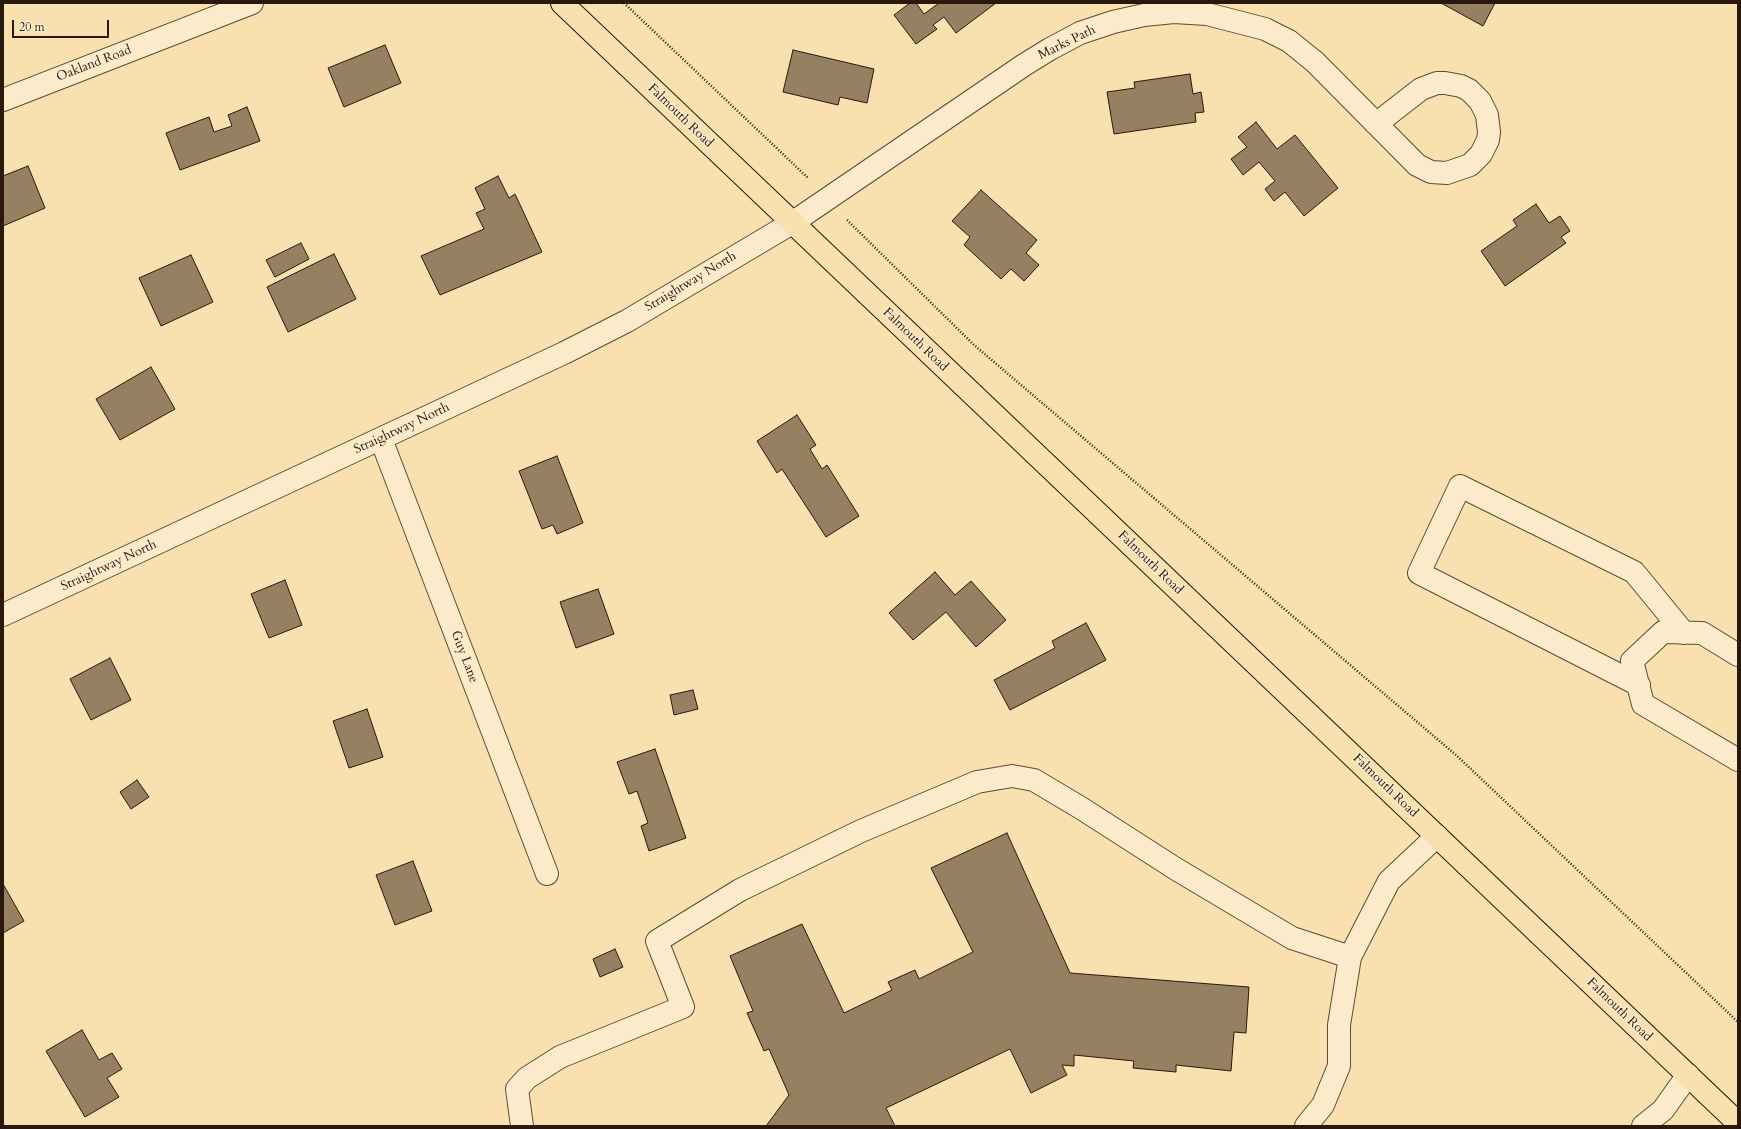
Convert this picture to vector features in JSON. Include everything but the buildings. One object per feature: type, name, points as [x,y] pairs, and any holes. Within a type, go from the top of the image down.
[{"type":"main road","name":"Falmouth Road","points":[[562,3],[1738,1123]]},
{"type":"street","name":"Oakland Road","points":[[3,100],[252,3]]},
{"type":"street","name":"Marks Path","points":[[792,223],[1050,49],[1080,33],[1113,22],[1144,15],[1174,12],[1207,14],[1265,29],[1289,41],[1315,62],[1376,124],[1417,165],[1431,172],[1447,173],[1463,169],[1476,160],[1488,140],[1489,124],[1484,108],[1475,95],[1461,86],[1445,83],[1437,83],[1422,89],[1376,124]]},
{"type":"street","name":"Straightway North","points":[[3,615],[564,353],[627,321],[792,223]]},
{"type":"street","name":"Guy Lane","points":[[381,439],[547,874]]},
{"type":"street","points":[[1639,685],[1419,573],[1460,486],[1634,572],[1684,633]]},
{"type":"street","points":[[1738,655],[1702,633],[1663,632],[1632,662],[1643,704],[1738,760]]},
{"type":"street","points":[[522,1126],[517,1089],[527,1078],[560,1057],[683,1007],[657,941],[740,890],[861,831],[977,782],[1012,776],[1034,780],[1081,808],[1176,869],[1292,938],[1350,957]]},
{"type":"street","points":[[1306,1126],[1323,1105],[1339,1066],[1339,1024],[1350,957],[1388,881],[1437,836]]},
{"type":"street","points":[[1643,1126],[1663,1110],[1688,1075]]},
{"type":"path","points":[[624,3],[828,198],[856,230],[974,345],[1456,754],[1738,1022]]}]
